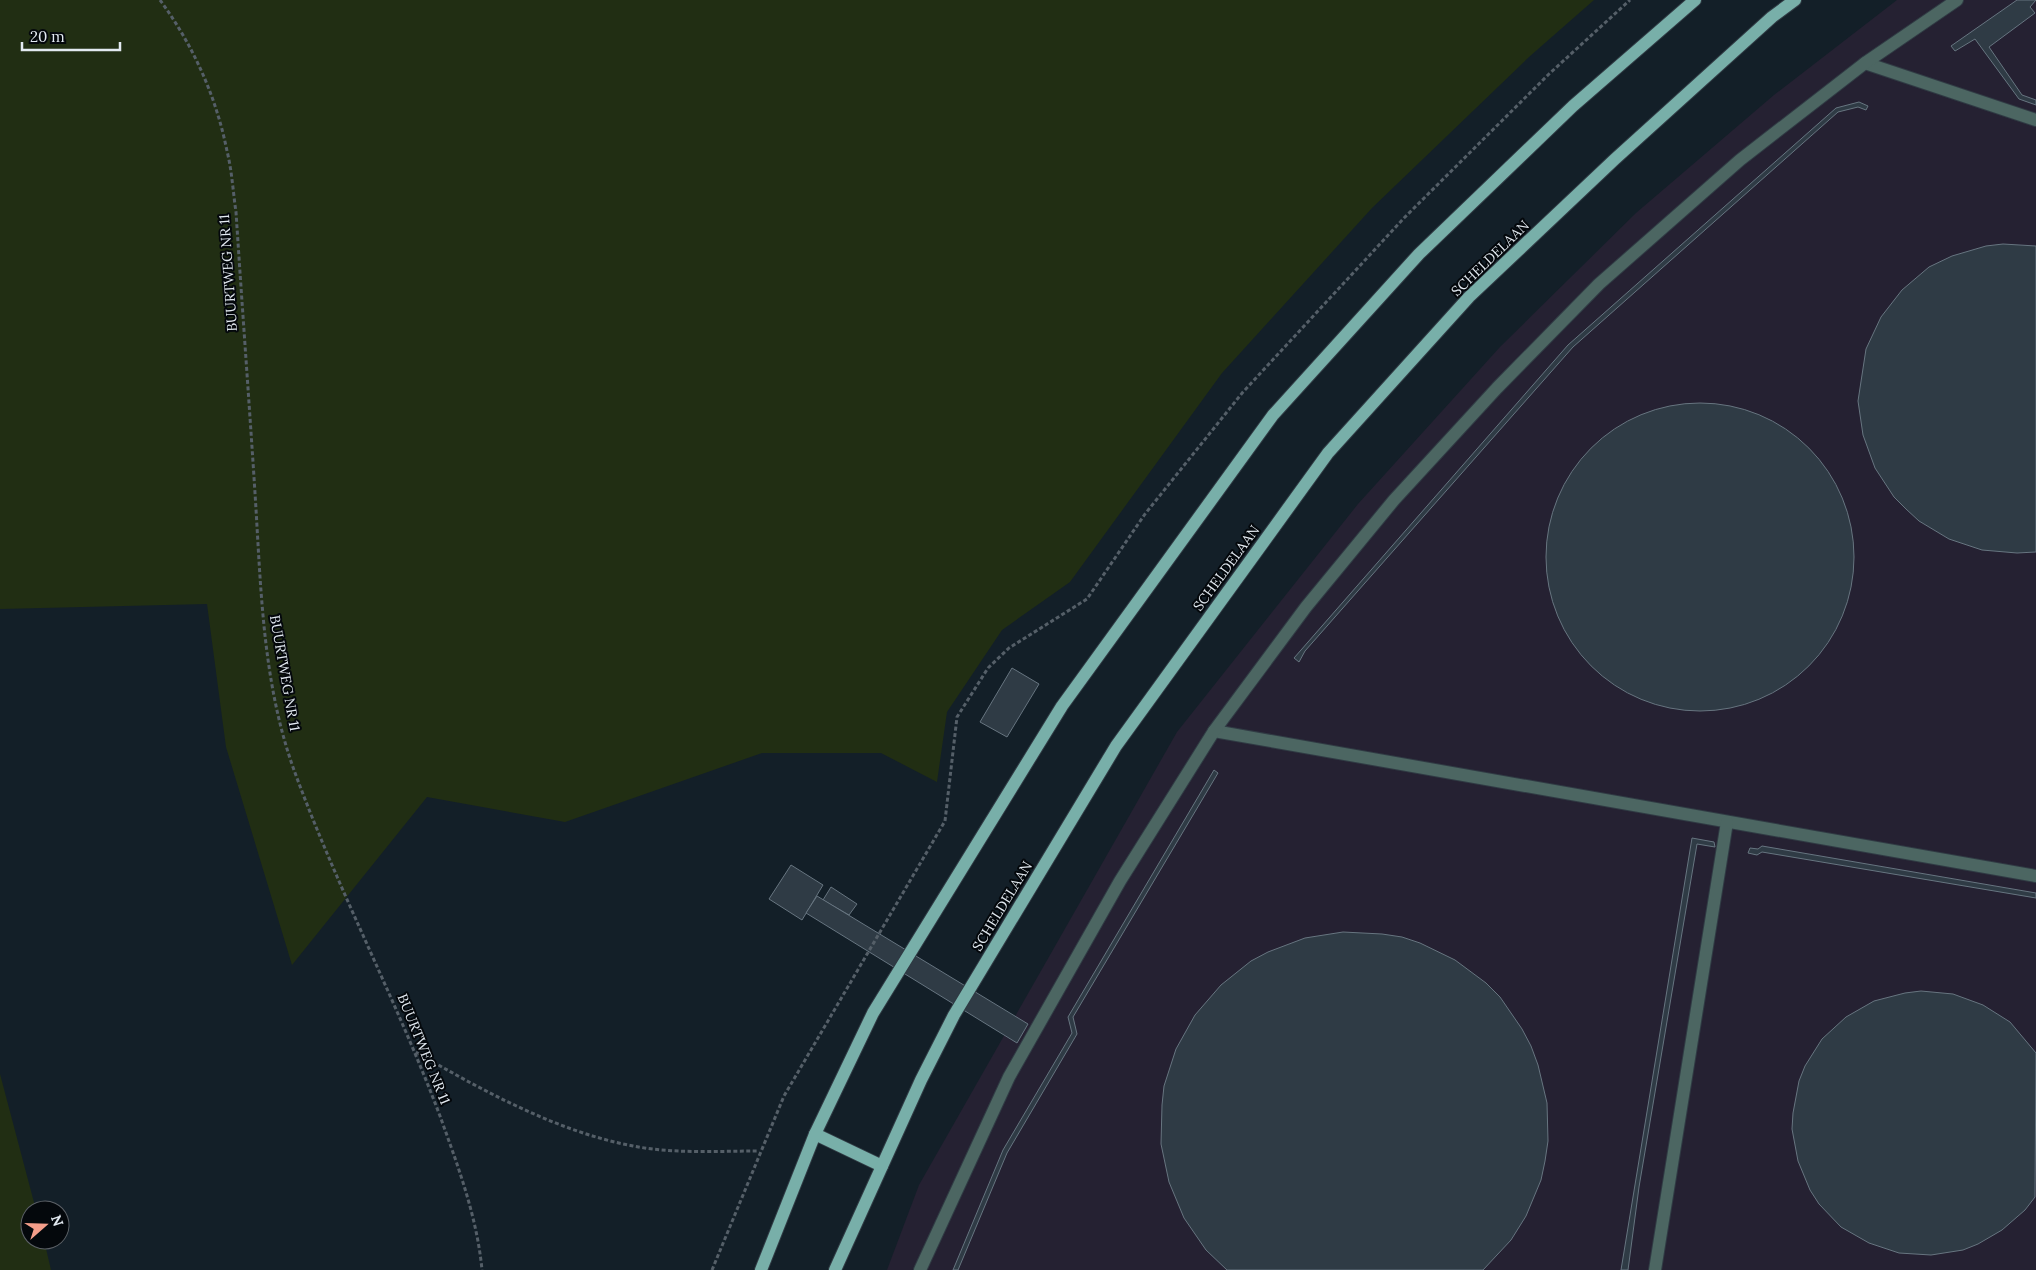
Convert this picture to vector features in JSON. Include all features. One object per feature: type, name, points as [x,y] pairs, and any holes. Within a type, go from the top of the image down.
[{"type":"main road","points":[[761,1270],[815,1134],[873,1013],[1062,706],[1273,415],[1419,254],[1573,106],[1695,0]]},
{"type":"main road","name":"SCHELDELAAN","points":[[835,1270],[954,1015],[1116,746],[1328,453],[1469,297],[1615,159],[1772,17],[1796,0]]},
{"type":"main road","points":[[815,1134],[882,1166]]},
{"type":"lane","points":[[920,1270],[1009,1077],[1120,881],[1214,731],[1306,607],[1394,500],[1598,284],[1725,173],[1866,63],[1957,0]]},
{"type":"lane","points":[[1866,63],[2036,120]]},
{"type":"lane","points":[[1214,731],[2036,876]]},
{"type":"lane","points":[[1655,1270],[1727,822]]},
{"type":"path","name":"BUURTWEG NR 11","points":[[160,0],[185,38],[205,78],[228,151],[236,212],[264,636],[279,717],[301,787],[351,908],[416,1052],[470,1206],[482,1270]]},
{"type":"path","points":[[416,1052],[472,1085],[551,1120],[598,1138],[634,1147],[690,1151],[759,1151]]},
{"type":"shaded area","points":[[1897,0],[2036,0],[2036,1270],[887,1270],[919,1185],[1177,732],[1358,504],[1500,347],[1636,213],[1774,95]]},
{"type":"green space","points":[[0,0],[1594,0],[1529,57],[1372,208],[1222,373],[1070,582],[1002,630],[947,712],[937,782],[881,753],[762,753],[565,822],[427,797],[292,965],[226,747],[207,604],[0,609]]},
{"type":"green space","points":[[0,1074],[33,1200],[20,1200],[20,1250],[46,1250],[51,1270],[0,1270]]},
{"type":"building","points":[[2017,0],[2036,0],[2030,7],[2035,13],[1989,47],[2022,95],[2036,100],[2036,105],[2019,99],[1975,39],[1955,51],[1951,46]]},
{"type":"building","points":[[1859,102],[1868,106],[1866,110],[1858,107],[1838,112],[1573,347],[1305,651],[1299,662],[1294,658],[1568,345],[1836,108]]},
{"type":"building","points":[[2003,244],[2036,246],[2036,552],[2017,553],[1982,550],[1949,539],[1919,521],[1894,497],[1875,468],[1863,435],[1858,401],[1866,349],[1881,317],[1902,290],[1929,267],[1952,256],[1986,246]]},
{"type":"building","points":[[1700,403],[1730,406],[1759,415],[1786,429],[1809,448],[1828,471],[1842,498],[1851,527],[1854,557],[1851,587],[1842,616],[1828,643],[1809,666],[1786,685],[1759,699],[1730,708],[1700,711],[1670,708],[1641,699],[1614,685],[1591,666],[1572,643],[1558,616],[1549,587],[1546,557],[1549,527],[1558,498],[1572,471],[1591,448],[1614,429],[1641,415],[1670,406]]},
{"type":"building","points":[[1012,668],[1039,684],[1007,737],[980,722]]},
{"type":"building","points":[[1214,770],[1218,773],[1073,1017],[1077,1034],[1007,1153],[958,1270],[953,1270],[1003,1150],[1072,1033],[1068,1017]]},
{"type":"building","points":[[1692,838],[1714,842],[1715,847],[1697,844],[1639,1187],[1628,1270],[1621,1270]]},
{"type":"building","points":[[1762,846],[2036,893],[2036,898],[1762,852],[1757,855],[1748,853],[1750,848],[1758,849]]},
{"type":"building","points":[[791,865],[823,885],[802,920],[769,899]]},
{"type":"building","points":[[831,887],[857,904],[849,915],[823,900]]},
{"type":"building","points":[[817,896],[1028,1024],[1017,1043],[806,913]]},
{"type":"building","points":[[1343,932],[1402,937],[1420,943],[1455,960],[1486,983],[1500,997],[1531,1046],[1538,1065],[1547,1103],[1548,1141],[1541,1180],[1526,1216],[1511,1240],[1483,1270],[1227,1270],[1206,1250],[1184,1218],[1169,1182],[1161,1144],[1164,1086],[1176,1049],[1195,1015],[1221,985],[1251,961],[1268,952],[1305,938]]},
{"type":"building","points":[[1921,991],[1953,994],[1983,1005],[2010,1022],[2036,1053],[2035,1197],[2025,1210],[2002,1230],[1978,1244],[1963,1250],[1931,1255],[1899,1253],[1869,1243],[1841,1227],[1819,1204],[1810,1190],[1798,1161],[1792,1129],[1799,1081],[1805,1066],[1822,1039],[1846,1017],[1874,1001]]}]
